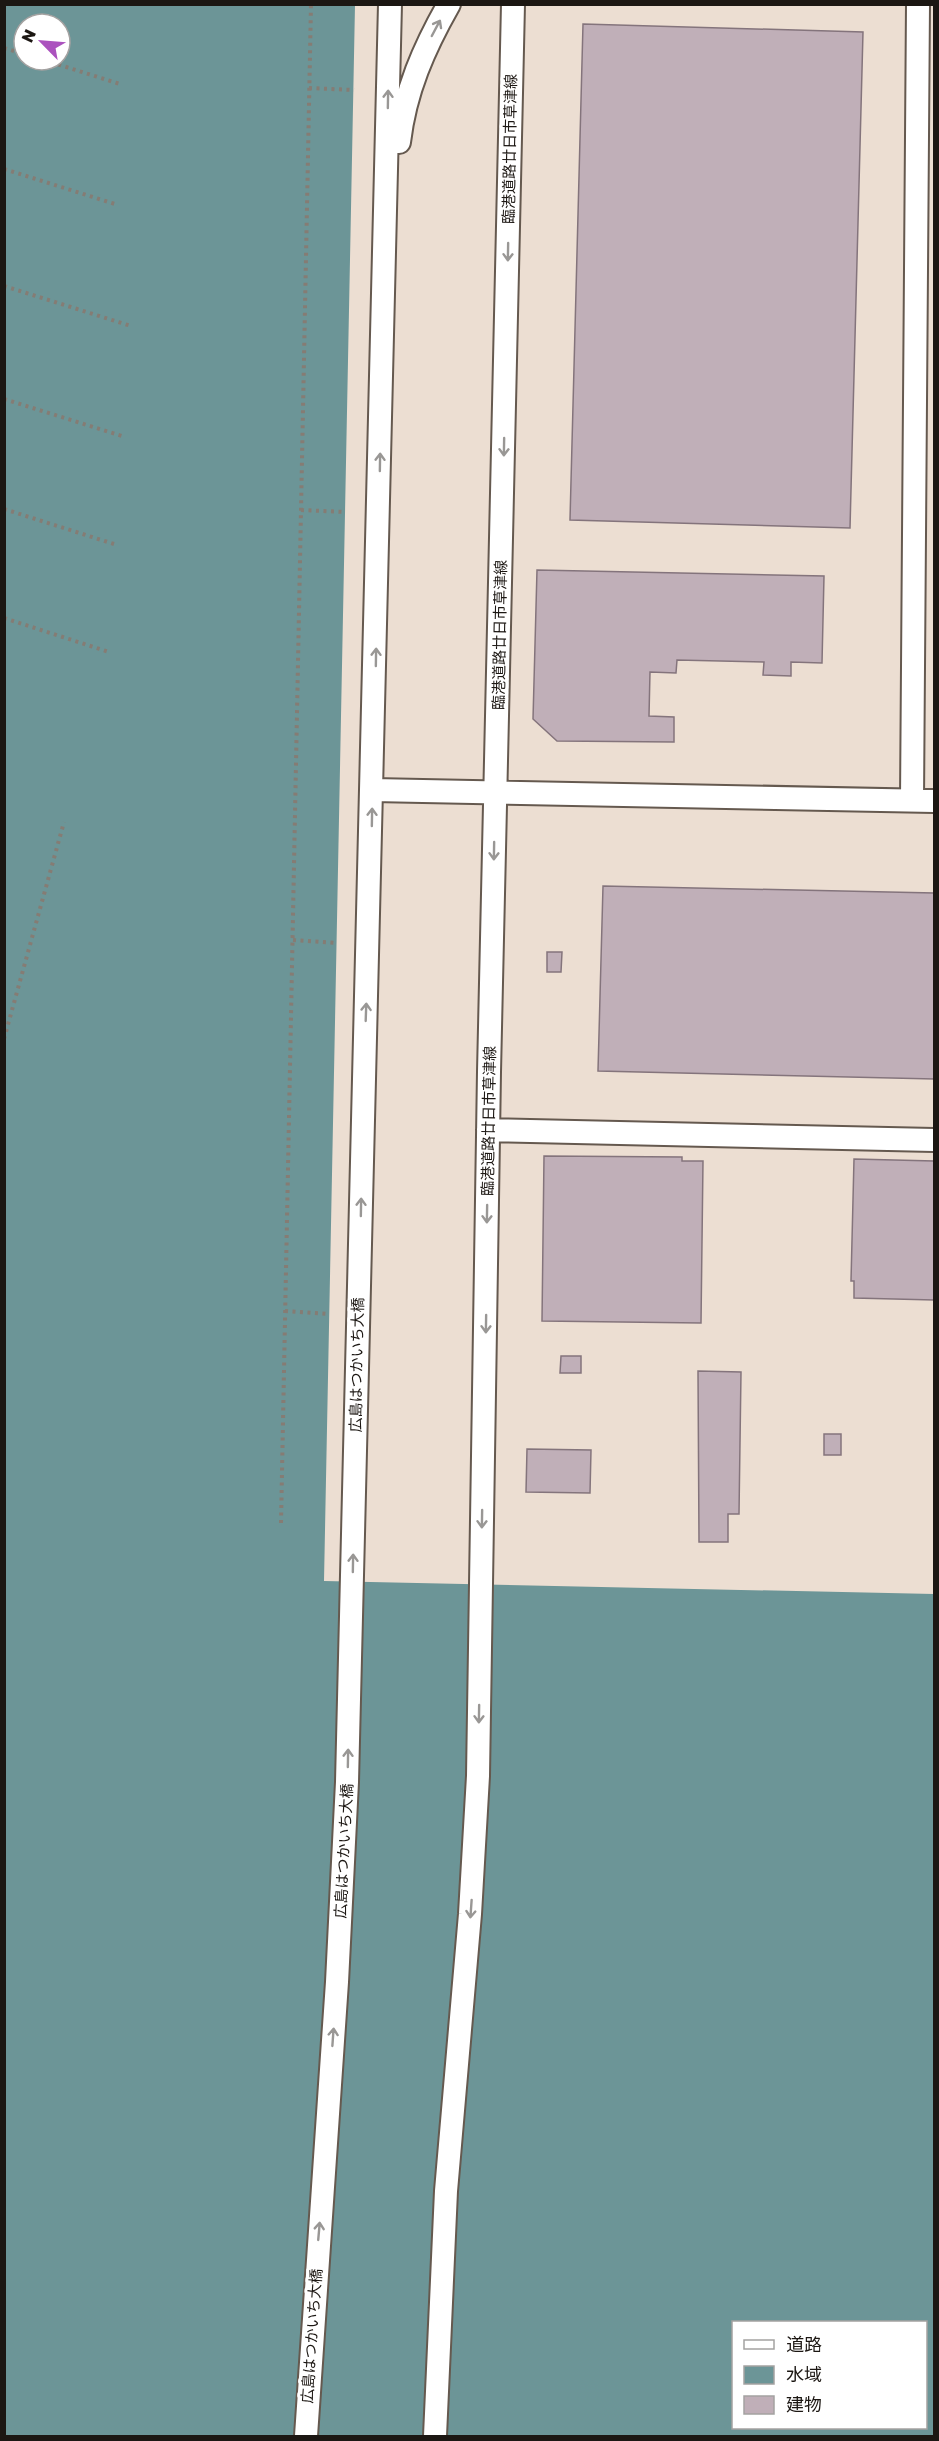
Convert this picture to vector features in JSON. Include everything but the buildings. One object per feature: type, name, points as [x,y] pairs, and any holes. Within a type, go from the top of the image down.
[{"type":"street","points":[[390,4],[373,790],[934,801]]},
{"type":"street","points":[[384,268],[402,120],[419,63],[449,4]]},
{"type":"street","name":"臨港道路廿日市草津線","points":[[435,2436],[446,2191],[470,1914],[478,1776],[488,1130],[513,4]]},
{"type":"street","points":[[912,800],[918,4]]},
{"type":"street","name":"広島はつかいち大橋","points":[[306,2436],[336,1994],[347,1782],[373,790]]},
{"type":"street","points":[[488,1130],[934,1140]]},
{"type":"path","points":[[281,1523],[311,4]]},
{"type":"path","points":[[72,69],[120,84]]},
{"type":"path","points":[[309,88],[354,90]]},
{"type":"path","points":[[4,169],[115,204]]},
{"type":"path","points":[[4,286],[131,326]]},
{"type":"path","points":[[4,399],[122,436]]},
{"type":"path","points":[[4,509],[114,544]]},
{"type":"path","points":[[301,510],[345,512]]},
{"type":"path","points":[[4,618],[109,652]]},
{"type":"path","points":[[4,1039],[64,822]]},
{"type":"path","points":[[292,940],[336,943]]},
{"type":"path","points":[[285,1311],[329,1314]]},
{"type":"water","points":[[5,5],[355,5],[324,1581],[934,1594],[934,2436],[5,2436]]}]
